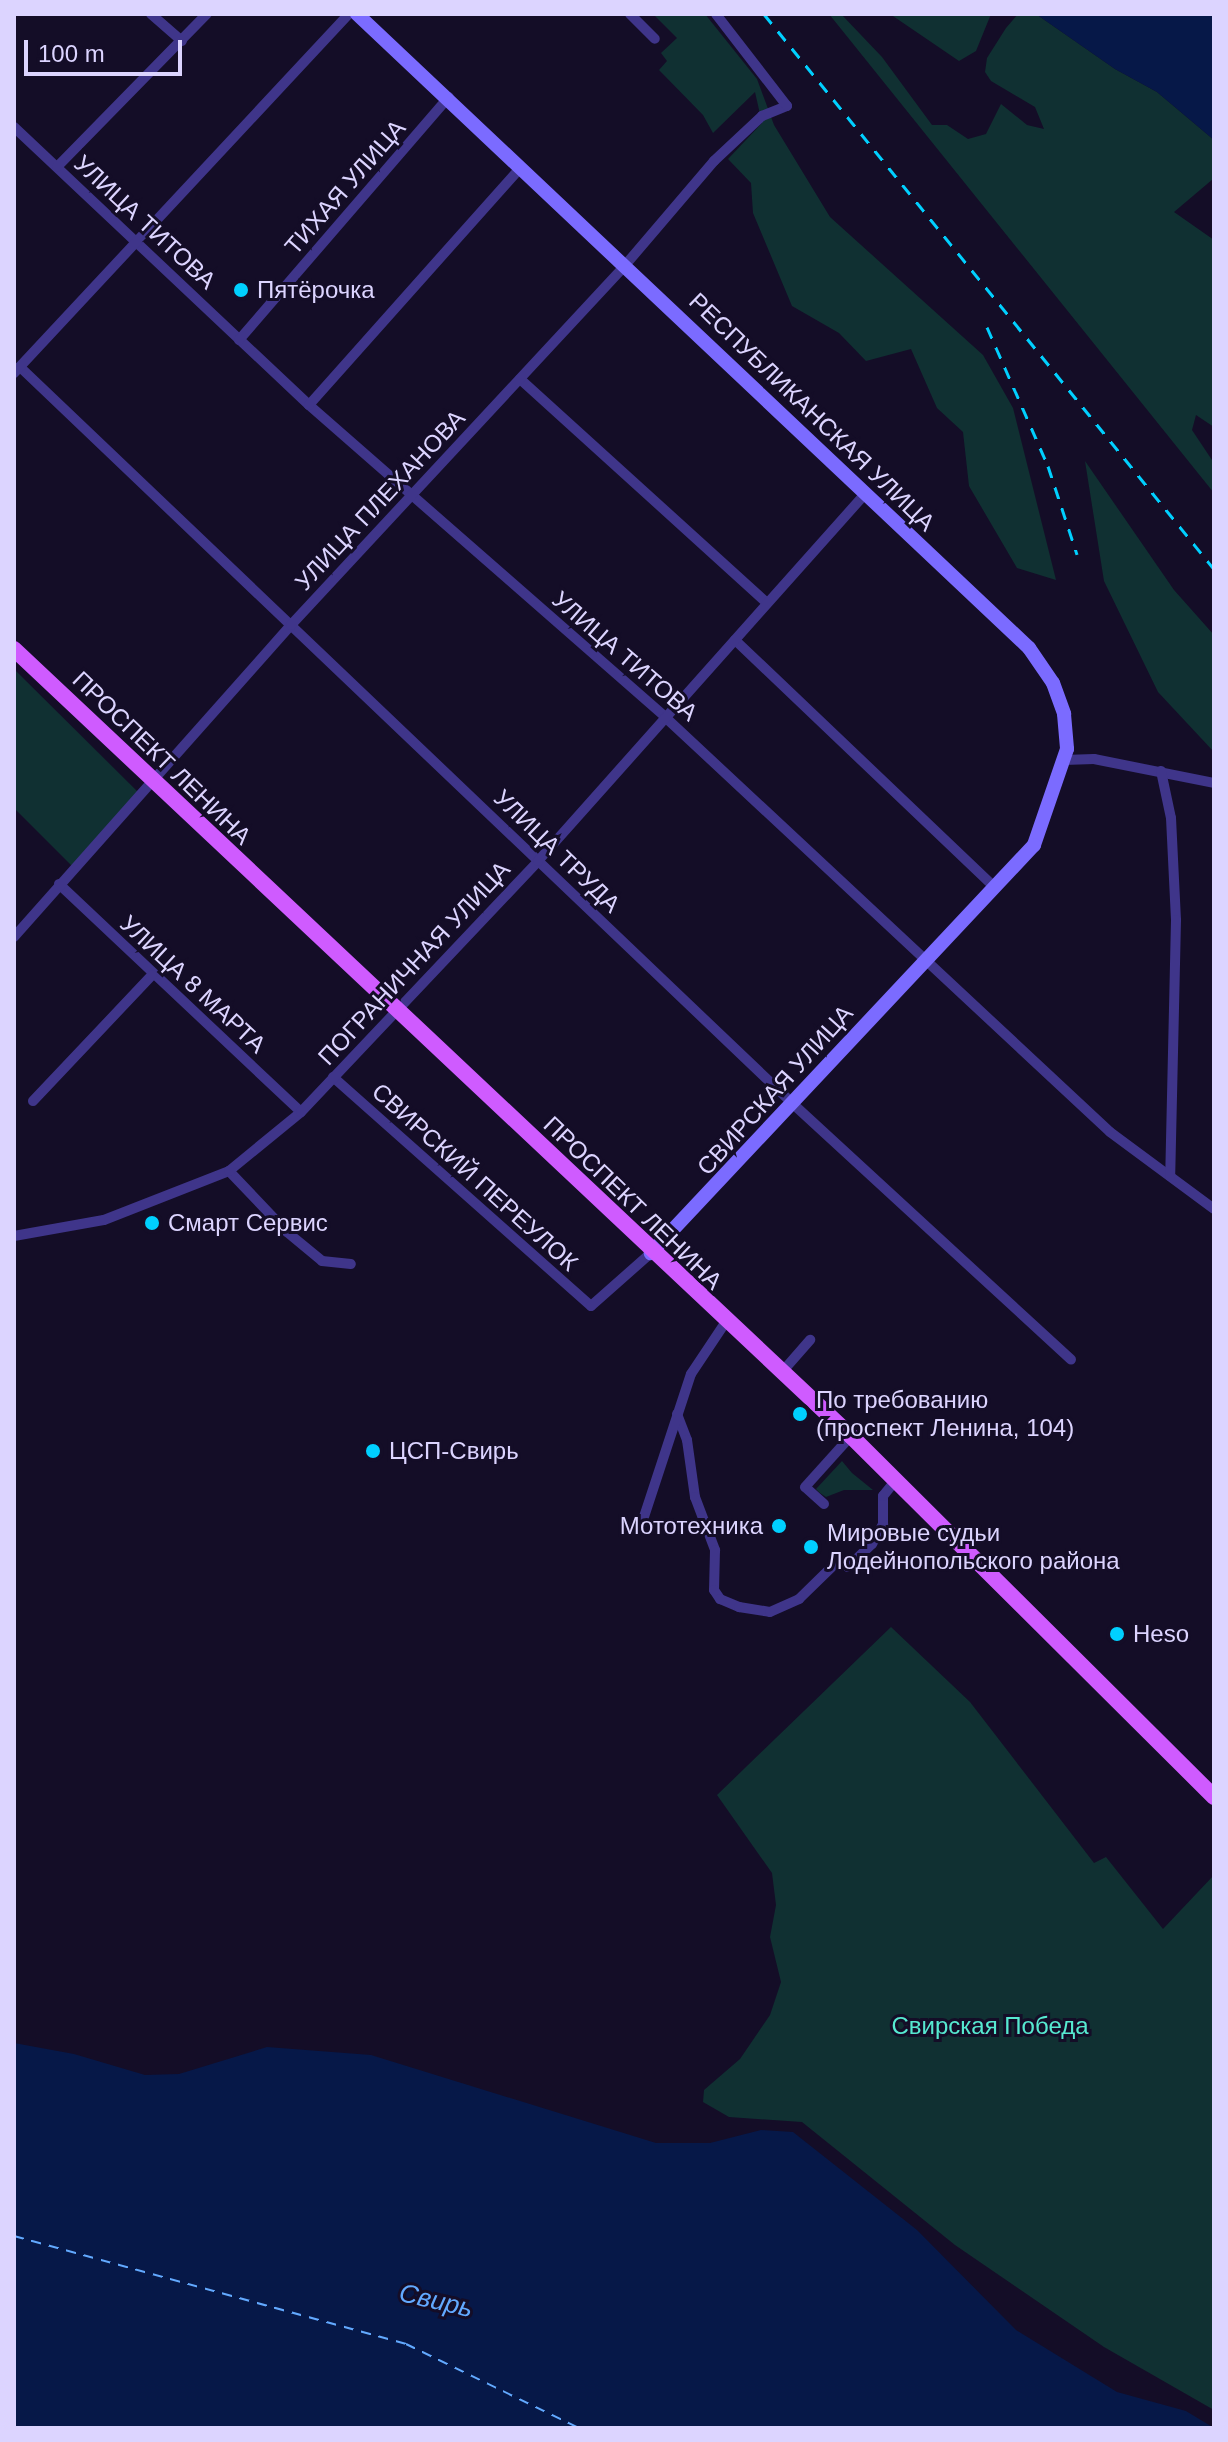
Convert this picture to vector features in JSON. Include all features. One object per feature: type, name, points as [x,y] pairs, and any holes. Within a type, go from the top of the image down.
[{"type":"main road","name":"ПРОСПЕКТ ЛЕНИНА","points":[[14,649],[725,1323],[851,1436],[1214,1797]]},
{"type":"street","points":[[151,14],[182,41]]},
{"type":"street","points":[[57,167],[207,14]]},
{"type":"street","points":[[17,370],[349,14]]},
{"type":"street","name":"РЕСПУБЛИКАНСКАЯ УЛИЦА","points":[[357,14],[449,97],[520,168],[627,263],[864,495],[1029,648],[1053,683],[1064,714],[1064,760],[1034,845],[990,892]]},
{"type":"street","points":[[630,14],[655,39]]},
{"type":"street","name":"УЛИЦА ПЛЕХАНОВА","points":[[14,937],[291,625],[627,263],[714,161],[762,116],[787,106],[716,14]]},
{"type":"street","name":"ТИХАЯ УЛИЦА","points":[[239,340],[449,97]]},
{"type":"street","name":"УЛИЦА ТИТОВА","points":[[14,127],[309,405],[665,717],[1110,1132],[1214,1209]]},
{"type":"street","points":[[309,405],[520,168]]},
{"type":"street","name":"УЛИЦА ТРУДА","points":[[17,370],[291,625],[792,1103],[1071,1360]]},
{"type":"street","points":[[520,379],[767,603]]},
{"type":"street","name":"ПОГРАНИЧНАЯ УЛИЦА","points":[[14,1236],[104,1220],[229,1171],[301,1112],[394,1010],[538,861],[864,495]]},
{"type":"street","points":[[735,640],[990,892]]},
{"type":"street","points":[[1064,760],[1094,759],[1214,783]]},
{"type":"street","points":[[1161,771],[1171,818],[1176,920],[1170,1176]]},
{"type":"street","name":"УЛИЦА 8 МАРТА","points":[[59,884],[152,975],[301,1112]]},
{"type":"street","name":"СВИРСКАЯ УЛИЦА","points":[[591,1306],[651,1253],[990,892]]},
{"type":"street","points":[[33,1101],[152,975]]},
{"type":"street","name":"СВИРСКИЙ ПЕРЕУЛОК","points":[[333,1077],[591,1306]]},
{"type":"street","points":[[229,1171],[322,1261],[351,1264]]},
{"type":"street","points":[[640,1529],[691,1374],[725,1323]]},
{"type":"street","points":[[782,1372],[810,1340]]},
{"type":"street","points":[[677,1414],[687,1440],[695,1497],[715,1550],[714,1590],[720,1599],[739,1607],[770,1612],[799,1599],[839,1560],[848,1567],[872,1544],[883,1524],[883,1496],[896,1480]]},
{"type":"street","points":[[824,1504],[805,1487],[851,1436]]},
{"type":"green space","points":[[653,14],[705,14],[757,79],[774,125],[830,217],[983,355],[1013,408],[1056,580],[1017,568],[969,486],[963,432],[937,408],[911,349],[866,361],[839,333],[792,306],[753,213],[751,183],[728,159],[762,123],[755,92],[713,133],[703,115],[659,70],[667,61],[661,53],[677,38]]},
{"type":"green space","points":[[829,14],[841,14],[882,57],[932,125],[947,125],[968,139],[986,134],[1001,104],[1027,125],[1044,129],[1035,107],[991,81],[985,72],[987,58],[1018,14],[1036,14],[1115,69],[1157,92],[1214,140],[1213,179],[1174,212],[1214,240],[1214,427],[1196,415],[1192,430],[1214,463],[1214,493]]},
{"type":"green space","points":[[890,14],[991,14],[976,51],[959,61]]},
{"type":"green space","points":[[1085,461],[1174,590],[1214,635],[1214,752],[1158,692],[1104,581]]},
{"type":"green space","points":[[15,670],[140,794],[72,866],[14,808]]},
{"type":"green space","points":[[842,1461],[873,1490],[844,1490],[826,1497],[820,1493],[816,1489]]},
{"type":"green space","name":"Свирская Победа","points":[[891,1627],[970,1702],[1094,1863],[1106,1857],[1163,1929],[1214,1875],[1214,2410],[1104,2347],[955,2245],[802,2122],[729,2117],[703,2102],[704,2090],[740,2059],[770,2015],[781,1982],[770,1937],[776,1905],[772,1873],[717,1795]]},
{"type":"water","points":[[1036,14],[1214,14],[1214,140],[1157,92],[1115,69]]},
{"type":"water","name":"Свирь","points":[[14,2043],[74,2054],[145,2075],[179,2074],[267,2047],[371,2055],[656,2143],[710,2143],[761,2130],[793,2132],[917,2230],[1016,2330],[1117,2392],[1186,2411],[1214,2428],[14,2428]]},
{"type":"ferry route","points":[[14,2236],[406,2344],[579,2428]]},
{"type":"railway","points":[[764,14],[1214,569]]},
{"type":"railway","points":[[987,327],[1048,466],[1077,554]]},
{"type":"place","name":"Пятёрочка","points":[[241,290]]},
{"type":"place","name":"Смарт Сервис","points":[[152,1223]]},
{"type":"place","name":"По требованию (проспект Ленина, 104)","points":[[800,1414]]},
{"type":"place","name":"ЦСП-Свирь","points":[[373,1451]]},
{"type":"place","name":"Мототехника","points":[[779,1526]]},
{"type":"place","name":"Мировые судьи Лодейнопольского района","points":[[811,1547]]},
{"type":"place","name":"Heso","points":[[1117,1634]]}]
